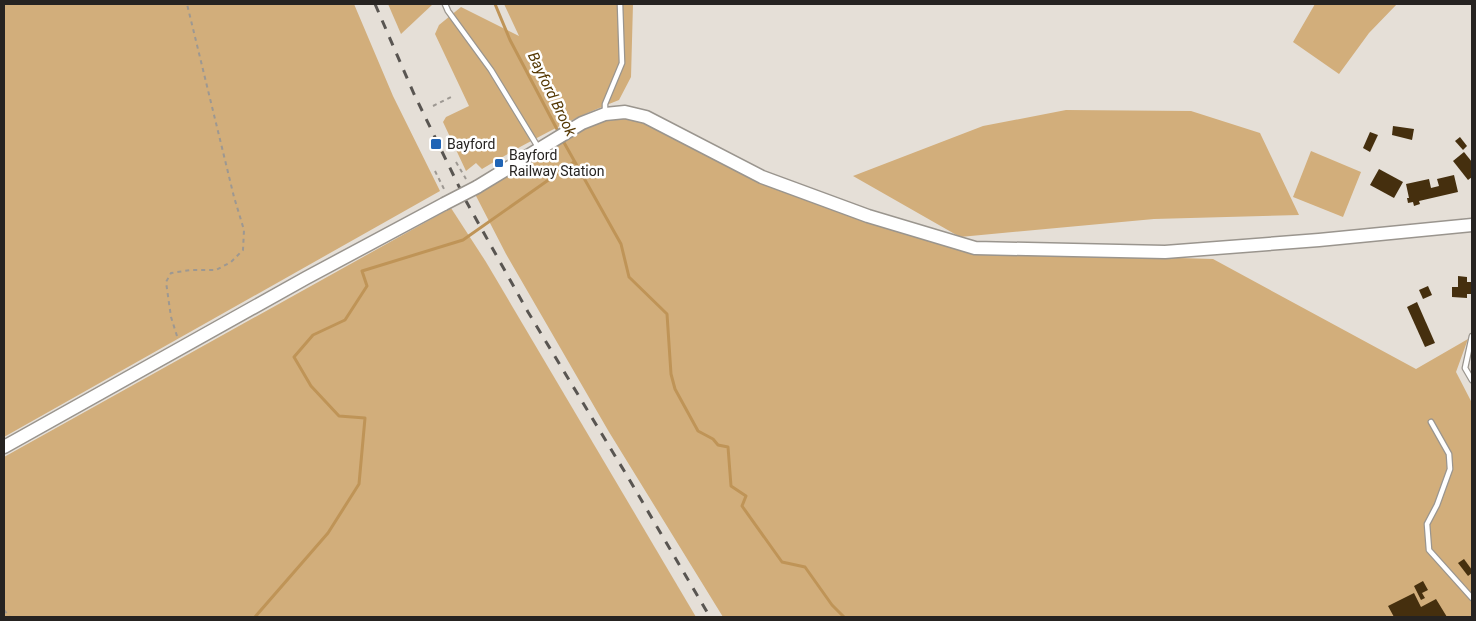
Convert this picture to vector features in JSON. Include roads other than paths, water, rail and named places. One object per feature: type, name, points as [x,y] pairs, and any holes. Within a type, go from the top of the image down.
[{"type":"street","points":[[4,447],[445,199],[582,124],[605,114],[625,112],[646,117],[762,177],[868,216],[975,248],[1165,252],[1319,240],[1472,225]]},
{"type":"lane","points":[[445,4],[448,11],[491,70],[539,149]]},
{"type":"lane","points":[[605,114],[605,104],[622,63],[620,4]]},
{"type":"lane","points":[[1472,336],[1465,368],[1472,380]]},
{"type":"lane","points":[[1432,422],[1449,454],[1450,469],[1437,505],[1427,524],[1429,550],[1472,598]]},
{"type":"waterway","name":"Bayford Brook","points":[[495,4],[510,40],[559,133]]},
{"type":"waterway","points":[[562,139],[621,244],[629,277],[667,314],[671,374],[675,389],[698,431],[713,439],[718,445],[728,447],[731,486],[746,496],[742,506],[782,562],[805,567],[832,605],[844,617]]},
{"type":"waterway","points":[[255,617],[328,533],[359,484],[365,418],[339,416],[311,386],[294,357],[313,335],[345,320],[367,286],[362,271],[463,240],[574,162]]},
{"type":"railway","points":[[375,4],[414,94],[466,201],[528,312],[710,617]]},
{"type":"place","name":"Bayford","points":[[436,144]]},
{"type":"place","name":"Bayford Railway Station","points":[[499,163]]}]
